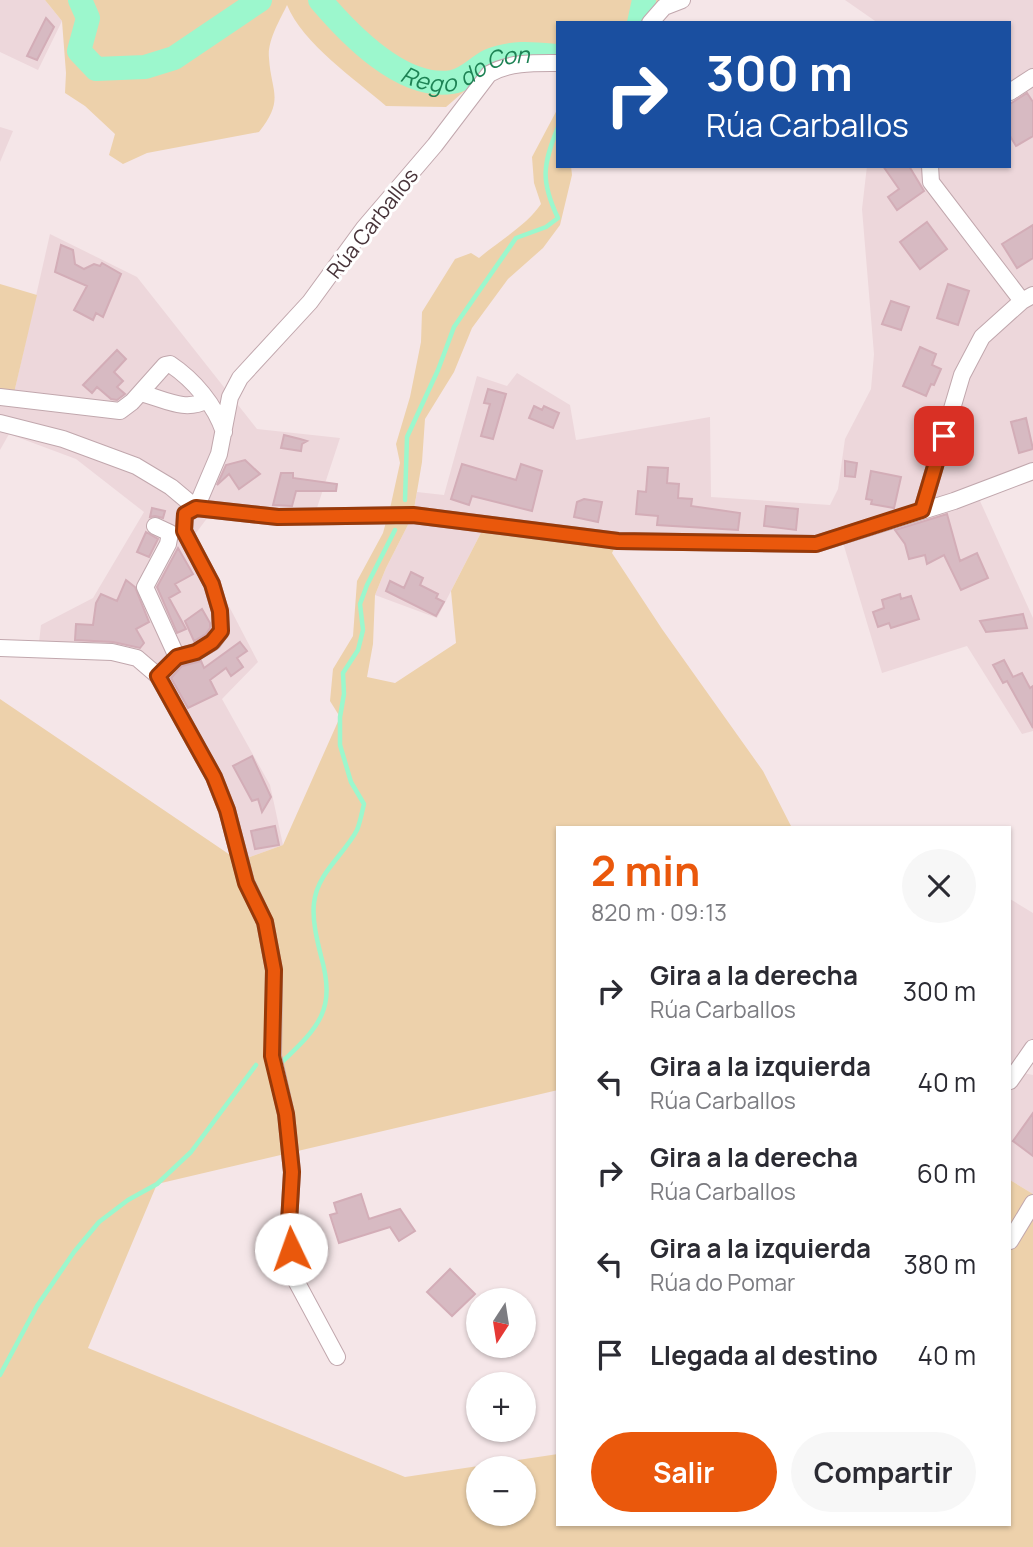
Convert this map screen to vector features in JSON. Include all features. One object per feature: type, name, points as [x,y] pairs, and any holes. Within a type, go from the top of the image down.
[{"type":"street","points":[[652,21],[664,7],[682,0]]},
{"type":"street","name":"Rúa Carballos","points":[[158,676],[177,657],[196,652],[212,642],[221,631],[220,611],[212,584],[184,531],[185,514],[196,508],[219,453],[230,397],[240,378],[310,302],[364,228],[435,145],[489,74],[515,65],[556,62]]},
{"type":"street","points":[[1011,91],[1033,77]]},
{"type":"street","points":[[922,510],[962,375],[982,337],[1027,298],[931,182],[930,168]]},
{"type":"street","points":[[0,397],[120,411],[165,365],[170,364],[182,372],[206,400],[224,432]]},
{"type":"street","points":[[140,393],[177,405],[197,405],[206,400]]},
{"type":"street","points":[[0,423],[64,439],[136,466],[172,487],[196,508],[278,517],[413,515],[608,540],[816,544],[961,498],[1033,471]]},
{"type":"street","points":[[155,526],[170,533],[168,544],[145,587],[177,657]]},
{"type":"street","points":[[0,648],[113,652],[137,658],[158,676],[214,777],[227,810],[246,883],[265,922],[274,970],[272,1056],[286,1114],[292,1172],[289,1222],[294,1277],[337,1357]]},
{"type":"street","points":[[1011,1080],[1033,1048]]},
{"type":"street","points":[[1011,1239],[1033,1202]]},
{"type":"shaded area","points":[[0,0],[45,0],[62,21],[38,70],[0,52]]},
{"type":"shaded area","points":[[45,0],[667,0],[647,21],[556,21],[556,57],[497,63],[446,107],[386,106],[317,47],[287,5],[269,51],[274,103],[259,132],[147,153],[123,164],[109,155],[115,134],[85,106],[65,93],[62,21]]},
{"type":"shaded area","points":[[845,0],[1033,0],[1033,474],[989,489],[980,501],[1033,618],[1033,731],[1022,734],[967,646],[882,673],[841,536],[589,539],[486,523],[437,618],[375,595],[413,515],[417,492],[444,495],[477,376],[507,386],[517,373],[570,405],[576,440],[710,417],[711,497],[830,505],[838,489],[845,439],[871,389],[874,354],[862,209],[867,168],[1011,168],[1011,21],[875,21]]},
{"type":"shaded area","points":[[556,112],[556,168],[571,168],[572,175],[560,225],[543,248],[508,279],[472,328],[454,372],[425,419],[422,462],[413,515],[375,595],[373,644],[367,677],[395,683],[456,643],[451,591],[486,523],[618,541],[612,553],[662,629],[763,771],[791,826],[556,826],[556,1090],[157,1184],[88,1348],[405,1477],[466,1468],[466,1526],[536,1526],[536,1457],[556,1454],[556,1526],[1011,1526],[1011,1181],[1033,1194],[1033,1547],[0,1547],[0,699],[239,861],[283,845],[340,717],[330,701],[333,669],[353,636],[357,581],[383,533],[391,504],[400,463],[396,444],[410,397],[421,342],[422,312],[455,259],[471,253],[479,258],[521,226],[541,204],[534,183],[532,157]]},
{"type":"shaded area","points":[[0,127],[13,131],[0,162]]},
{"type":"shaded area","points":[[50,234],[137,277],[257,429],[340,438],[311,526],[208,517],[193,537],[258,662],[222,699],[270,785],[283,845],[239,861],[214,777],[137,658],[38,651],[41,625],[93,598],[144,512],[76,459],[9,434],[0,450],[0,393],[14,393]]},
{"type":"shaded area","points":[[0,284],[37,295],[14,393],[0,393]]},
{"type":"shaded area","points":[[1011,900],[1033,913],[1033,1048],[1023,1073],[1033,1075],[1033,1194],[1011,1181]]},
{"type":"building","points":[[46,18],[54,27],[37,60],[27,56]]},
{"type":"building","points":[[1027,93],[1033,102],[1033,136],[1016,146],[1011,138],[1011,103]]},
{"type":"building","points":[[884,168],[910,168],[924,191],[897,210],[888,197],[899,189]]},
{"type":"building","points":[[927,222],[947,249],[920,269],[900,242]]},
{"type":"building","points":[[1033,225],[1033,258],[1017,268],[1002,244]]},
{"type":"building","points":[[61,245],[73,250],[75,264],[84,269],[94,264],[100,266],[102,263],[121,274],[103,317],[96,313],[93,320],[74,310],[87,286],[55,272]]},
{"type":"building","points":[[948,284],[969,291],[958,325],[937,318]]},
{"type":"building","points":[[891,301],[909,307],[901,330],[882,324]]},
{"type":"building","points":[[920,347],[936,354],[932,365],[941,369],[926,396],[903,386]]},
{"type":"building","points":[[117,350],[126,359],[114,372],[123,381],[117,387],[125,394],[117,400],[111,399],[97,387],[92,393],[83,385]]},
{"type":"building","points":[[488,389],[506,394],[493,439],[481,436],[490,404],[484,403]]},
{"type":"building","points":[[534,406],[542,410],[544,406],[559,413],[553,428],[529,418]]},
{"type":"building","points":[[1026,418],[1033,449],[1019,453],[1011,422]]},
{"type":"building","points":[[284,435],[307,441],[302,444],[301,451],[281,448]]},
{"type":"building","points":[[245,460],[260,474],[239,489],[229,474],[217,485],[226,465]]},
{"type":"building","points":[[845,461],[857,463],[855,477],[845,476]]},
{"type":"building","points":[[462,464],[516,480],[521,464],[542,471],[532,511],[472,496],[469,505],[451,499]]},
{"type":"building","points":[[648,467],[668,468],[667,483],[679,484],[678,498],[692,499],[691,506],[740,513],[738,530],[657,525],[658,516],[636,514],[638,491],[646,492]]},
{"type":"building","points":[[871,471],[901,477],[894,508],[871,504],[872,500],[866,499]]},
{"type":"building","points":[[281,473],[293,473],[293,478],[337,484],[336,491],[296,491],[292,506],[273,505]]},
{"type":"building","points":[[584,499],[602,502],[598,522],[574,517],[577,502]]},
{"type":"building","points":[[766,506],[798,509],[796,530],[764,526]]},
{"type":"building","points":[[152,508],[165,511],[163,518],[150,517]]},
{"type":"building","points":[[947,514],[960,561],[977,553],[988,578],[961,590],[944,555],[927,564],[925,555],[909,559],[905,544],[895,530]]},
{"type":"building","points":[[146,532],[158,539],[149,557],[137,552]]},
{"type":"building","points":[[178,548],[193,574],[175,584],[180,592],[169,598],[186,629],[177,633],[157,587]]},
{"type":"building","points":[[411,572],[423,578],[420,585],[438,594],[436,598],[444,602],[436,616],[386,591],[390,581],[404,588]]},
{"type":"building","points":[[126,580],[135,587],[149,622],[136,629],[144,643],[140,648],[113,642],[75,640],[76,624],[93,625],[96,603],[101,594],[117,601]]},
{"type":"building","points":[[900,594],[901,599],[911,596],[919,619],[891,628],[889,623],[878,627],[873,612],[884,608],[882,600]]},
{"type":"building","points":[[202,609],[210,628],[206,634],[194,641],[185,621]]},
{"type":"building","points":[[1023,614],[1027,628],[986,632],[980,621]]},
{"type":"building","points":[[240,642],[247,651],[237,658],[243,667],[231,676],[226,668],[210,680],[217,694],[188,708],[171,678],[182,666],[201,661],[204,668]]},
{"type":"building","points":[[1004,660],[1013,677],[1022,673],[1030,688],[1033,686],[1033,728],[1007,681],[1003,683],[993,665]]},
{"type":"building","points":[[252,756],[271,797],[262,812],[258,799],[252,801],[233,766]]},
{"type":"building","points":[[275,826],[279,845],[255,849],[251,831]]},
{"type":"building","points":[[1033,1113],[1033,1156],[1013,1141]]},
{"type":"building","points":[[361,1194],[369,1219],[400,1209],[415,1231],[399,1241],[390,1227],[339,1243],[330,1215],[337,1213],[334,1203]]},
{"type":"building","points":[[450,1269],[469,1288],[466,1288],[466,1303],[452,1316],[427,1292]]},
{"type":"waterway","name":"Rego do Con","points":[[80,0],[88,18],[79,51],[96,69],[145,67],[174,58],[260,0]]},
{"type":"waterway","name":"Rego do Con","points":[[320,0],[378,57],[396,69],[433,82],[457,81],[489,61],[506,56],[556,56]]},
{"type":"waterway","name":"Rego do Con","points":[[639,21],[644,0]]},
{"type":"waterway","points":[[405,500],[407,437],[438,370],[454,327],[516,238],[546,227],[558,218],[546,183],[547,162],[556,133]]},
{"type":"waterway","points":[[282,1062],[315,1027],[325,1003],[325,974],[315,930],[316,892],[325,873],[357,830],[364,804],[351,782],[340,745],[343,673],[358,650],[363,630],[360,604],[395,530]]},
{"type":"waterway","points":[[0,1375],[37,1306],[74,1252],[99,1222],[128,1200],[157,1184],[191,1152],[256,1065]]},
{"type":"route","points":[[291,1249],[289,1222],[292,1172],[286,1114],[272,1056],[274,970],[265,922],[246,883],[227,810],[214,777],[158,676],[177,657],[196,652],[212,642],[221,631],[220,611],[212,584],[184,531],[185,514],[196,508],[278,517],[413,515],[589,539],[816,544],[922,510],[944,436]]}]
